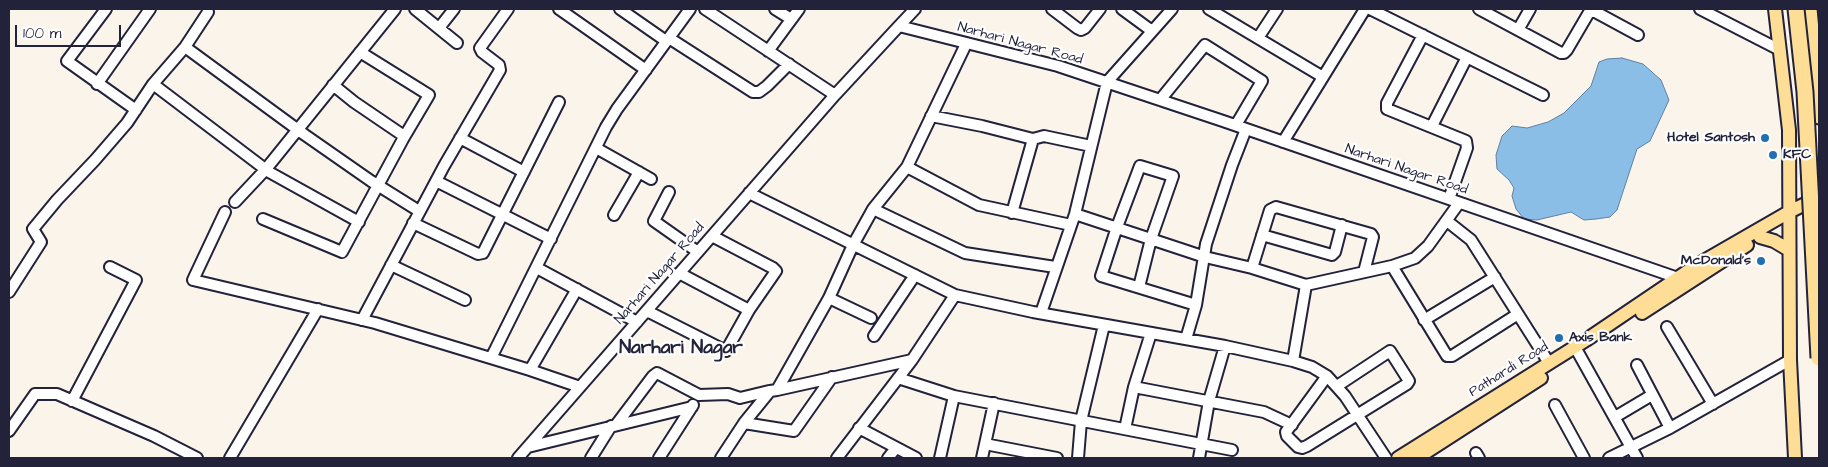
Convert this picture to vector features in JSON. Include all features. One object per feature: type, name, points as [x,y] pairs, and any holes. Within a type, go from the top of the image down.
[{"type":"highway","points":[[1796,9],[1805,92],[1819,358]]},
{"type":"highway","points":[[1809,9],[1819,116]]},
{"type":"main road","points":[[1775,9],[1789,130],[1790,360],[1795,458]]},
{"type":"main road","points":[[1417,458],[1577,350],[1819,197]]},
{"type":"main road","points":[[1682,282],[1760,238],[1789,215],[1819,206]]},
{"type":"main road","points":[[1760,238],[1774,240],[1789,250]]},
{"type":"main road","name":"Pathardi Road","points":[[1398,458],[1549,363],[1577,350]]},
{"type":"street","points":[[106,9],[67,61],[136,110]]},
{"type":"street","points":[[97,84],[150,9]]},
{"type":"street","points":[[235,202],[266,169],[395,9]]},
{"type":"street","points":[[415,9],[457,43]]},
{"type":"street","points":[[439,28],[454,9]]},
{"type":"street","points":[[362,320],[419,211],[500,70],[498,64],[482,52],[480,48],[508,9]]},
{"type":"street","points":[[559,9],[646,70]]},
{"type":"street","points":[[620,9],[753,92],[759,92],[767,86],[789,64]]},
{"type":"street","points":[[491,358],[617,109],[690,9]]},
{"type":"street","points":[[705,9],[835,95]]},
{"type":"street","points":[[775,9],[791,20]]},
{"type":"street","points":[[768,51],[799,9]]},
{"type":"street","points":[[1052,9],[1081,30],[1085,28],[1100,9]]},
{"type":"street","points":[[1122,9],[1152,31]]},
{"type":"street","points":[[1041,314],[1055,267],[1075,214],[1107,82],[1172,9]]},
{"type":"street","points":[[1209,9],[1323,77]]},
{"type":"street","points":[[1226,19],[1232,9]]},
{"type":"street","points":[[1258,38],[1277,9]]},
{"type":"street","points":[[1282,142],[1365,9]]},
{"type":"street","points":[[1370,9],[1543,95]]},
{"type":"street","points":[[1479,9],[1564,53],[1590,9],[1638,35]]},
{"type":"street","points":[[1518,30],[1530,9]]},
{"type":"street","points":[[1700,9],[1780,50]]},
{"type":"street","points":[[899,26],[911,10]]},
{"type":"street","points":[[9,292],[41,242],[33,229],[57,200],[121,131],[153,84],[185,47],[208,12]]},
{"type":"street","name":"Narhari Nagar Road","points":[[518,458],[835,95],[899,26],[1058,66],[1107,82],[1448,199],[1682,282]]},
{"type":"street","points":[[1422,35],[1387,103],[1387,109],[1463,139],[1467,144],[1448,199]]},
{"type":"street","points":[[721,458],[744,423],[773,390],[829,298],[853,245],[873,209],[907,167],[966,44]]},
{"type":"street","points":[[1160,100],[1205,45],[1262,81],[1241,127],[1232,165],[1206,244],[1196,305],[1186,340]]},
{"type":"street","points":[[185,47],[297,130],[419,211]]},
{"type":"street","points":[[263,219],[342,252],[428,95],[360,52]]},
{"type":"street","points":[[1432,126],[1467,57]]},
{"type":"street","points":[[153,84],[266,169],[358,222]]},
{"type":"street","points":[[333,85],[354,102],[404,136]]},
{"type":"street","points":[[412,224],[480,254],[484,252],[559,102]]},
{"type":"street","points":[[931,116],[1033,139],[1044,136],[1091,146]]},
{"type":"street","points":[[460,138],[524,172]]},
{"type":"street","points":[[1012,213],[1033,139]]},
{"type":"street","points":[[596,148],[651,179]]},
{"type":"street","points":[[1139,287],[1151,239],[1173,176],[1140,166],[1101,276],[1196,305]]},
{"type":"street","points":[[907,167],[973,203],[1071,225]]},
{"type":"street","points":[[614,215],[638,172]]},
{"type":"street","points":[[436,181],[551,239]]},
{"type":"street","points":[[669,192],[654,221],[698,252]]},
{"type":"street","points":[[749,193],[954,295],[1041,314],[1225,346],[1312,367],[1327,376],[1337,386],[1358,414],[1386,458]]},
{"type":"street","points":[[1075,214],[1205,257],[1252,268],[1306,285],[1392,266],[1415,258],[1423,252],[1459,203]]},
{"type":"street","points":[[1252,268],[1270,210],[1276,206],[1369,232],[1372,235],[1364,272]]},
{"type":"street","points":[[873,209],[965,253],[1055,267]]},
{"type":"street","points":[[224,212],[193,280],[362,320],[491,358],[580,387]]},
{"type":"street","points":[[1447,221],[1471,240],[1549,363]]},
{"type":"street","points":[[1262,235],[1332,255],[1335,252],[1342,225]]},
{"type":"street","points":[[647,311],[726,351],[749,310],[776,271],[712,236]]},
{"type":"street","points":[[391,265],[465,300]]},
{"type":"street","points":[[1392,266],[1424,320],[1449,356],[1518,314]]},
{"type":"street","points":[[72,401],[136,280],[110,267]]},
{"type":"street","points":[[537,268],[637,322]]},
{"type":"street","points":[[679,274],[749,310]]},
{"type":"street","points":[[874,336],[915,275]]},
{"type":"street","points":[[1424,320],[1495,277]]},
{"type":"street","points":[[1293,361],[1306,285]]},
{"type":"street","points":[[530,370],[577,289]]},
{"type":"street","points":[[837,458],[912,360],[954,295]]},
{"type":"street","points":[[829,298],[871,318]]},
{"type":"street","points":[[230,458],[318,310]]},
{"type":"street","points":[[1078,458],[1081,421],[1104,325]]},
{"type":"street","points":[[1667,327],[1713,404]]},
{"type":"street","points":[[1125,429],[1134,387],[1151,333]]},
{"type":"street","points":[[1199,458],[1208,401],[1225,346]]},
{"type":"street","points":[[1577,350],[1637,458]]},
{"type":"street","points":[[1327,376],[1286,432],[1294,444],[1302,448],[1409,382],[1392,353],[1389,352],[1337,386]]},
{"type":"street","points":[[591,458],[613,426],[657,373],[699,395],[728,394],[740,398],[912,360]]},
{"type":"street","points":[[1609,458],[1670,428],[1790,360]]},
{"type":"street","points":[[1637,365],[1670,428]]},
{"type":"street","points":[[744,423],[794,431],[832,377]]},
{"type":"street","points":[[898,378],[954,396],[1232,450]]},
{"type":"street","points":[[1134,387],[1264,412],[1292,425]]},
{"type":"street","points":[[9,431],[35,394],[57,394],[154,436],[196,458]]},
{"type":"street","points":[[658,458],[699,395]]},
{"type":"street","points":[[1615,417],[1652,395]]},
{"type":"street","points":[[940,458],[954,396]]},
{"type":"street","points":[[982,458],[994,403]]},
{"type":"street","points":[[1555,405],[1584,458]]},
{"type":"street","points":[[528,447],[692,406]]},
{"type":"street","points":[[859,428],[916,458]]},
{"type":"street","points":[[985,444],[1057,458]]},
{"type":"street","points":[[888,458],[896,448]]},
{"type":"water","points":[[1622,58],[1643,64],[1661,80],[1669,100],[1650,141],[1637,149],[1617,210],[1610,217],[1596,219],[1584,220],[1571,212],[1537,220],[1524,219],[1516,209],[1512,196],[1514,188],[1509,180],[1497,169],[1496,155],[1502,136],[1512,126],[1527,128],[1548,122],[1564,113],[1591,86],[1599,62],[1607,59]]},
{"type":"place","name":"Hotel Santosh","points":[[1765,138]]},
{"type":"place","name":"KFC","points":[[1773,155]]},
{"type":"place","name":"McDonald's","points":[[1761,261]]},
{"type":"place","name":"Axis Bank","points":[[1559,338]]},
{"type":"district","name":"Narhari Nagar","points":[[681,349]]}]
